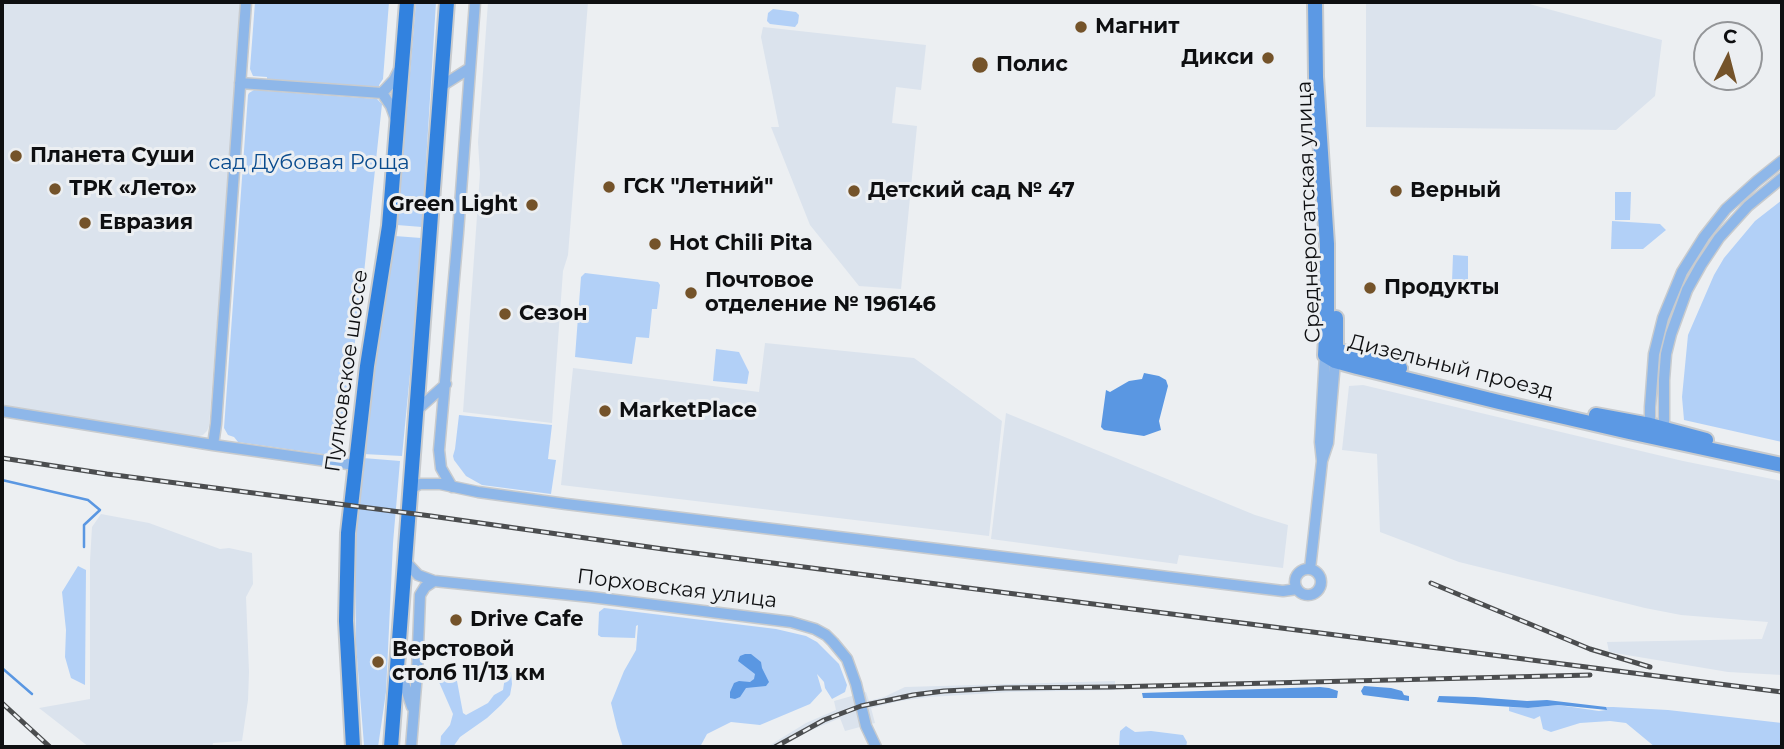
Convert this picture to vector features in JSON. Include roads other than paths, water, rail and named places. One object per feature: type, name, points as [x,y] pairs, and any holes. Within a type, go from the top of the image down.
[{"type":"main road","name":"Пулковское шоссе","points":[[353,747],[346,621],[348,533],[367,366],[389,226],[407,2]]},
{"type":"main road","points":[[391,747],[447,2]]},
{"type":"street","points":[[213,444],[246,2]]},
{"type":"street","points":[[452,487],[444,476],[439,459],[475,2]]},
{"type":"street","name":"Среднерогатская улица","points":[[1315,2],[1316,76],[1327,244],[1327,320],[1332,355]]},
{"type":"street","name":"Среднерогатская улица","points":[[1310,569],[1322,461],[1328,443],[1335,252],[1324,75],[1325,2]]},
{"type":"street","points":[[382,93],[394,80],[402,65]]},
{"type":"street","points":[[440,87],[470,68]]},
{"type":"street","points":[[240,83],[382,93]]},
{"type":"street","points":[[382,93],[391,106],[397,125]]},
{"type":"street","points":[[1656,430],[1652,383],[1658,337],[1682,272],[1726,209],[1782,161]]},
{"type":"street","points":[[1656,430],[1671,334],[1687,290],[1710,250],[1730,225],[1782,178]]},
{"type":"street","name":"Дизельный проезд","points":[[1332,355],[1656,430],[1782,456]]},
{"type":"street","points":[[416,411],[446,384]]},
{"type":"street","points":[[2,411],[355,465]]},
{"type":"street","name":"Дизельный проезд","points":[[1656,430],[1782,465]]},
{"type":"street","points":[[410,489],[426,483],[566,505],[1273,590],[1297,589]]},
{"type":"street","name":"Порховская улица","points":[[404,559],[418,575],[434,581],[790,622],[815,629],[833,642],[847,659],[866,726],[876,747]]},
{"type":"street","name":"Среднерогатская улица","points":[[1310,569],[1320,578],[1318,589],[1310,594],[1303,594],[1297,589],[1297,575],[1303,570],[1310,569]]},
{"type":"street","points":[[411,747],[419,595],[434,581]]},
{"type":"street","points":[[397,664],[414,710]]},
{"type":"water","points":[[1144,373],[1159,376],[1166,380],[1168,386],[1159,421],[1161,430],[1144,436],[1104,430],[1101,427],[1106,390],[1110,392],[1129,381],[1142,379]]},
{"type":"water","points":[[751,654],[761,662],[769,682],[766,686],[746,688],[740,697],[730,698],[734,683],[750,682],[754,679],[755,674],[738,661],[740,656]]},
{"type":"water","points":[[1364,686],[1402,691],[1409,696],[1409,701],[1363,695],[1361,691]]},
{"type":"water","points":[[1320,687],[1338,691],[1337,698],[1143,698],[1142,693]]},
{"type":"water","points":[[1439,696],[1547,700],[1606,707],[1607,710],[1558,705],[1528,708],[1437,702]]},
{"type":"waterway","points":[[2,480],[88,500],[100,510],[84,525],[84,547]]},
{"type":"waterway","points":[[2,668],[32,694]]},
{"type":"railway","points":[[2,458],[663,549],[1782,692]]},
{"type":"railway","points":[[1431,583],[1590,649],[1650,667]]},
{"type":"railway","points":[[775,747],[824,720],[861,706],[944,691],[1590,675]]},
{"type":"railway","points":[[2,703],[50,747]]},
{"type":"place","name":"Магнит","points":[[1081,27]]},
{"type":"place","name":"Дикси","points":[[1268,58]]},
{"type":"place","name":"Полис","points":[[980,65]]},
{"type":"place","name":"Планета Суши","points":[[16,156]]},
{"type":"place","name":"ГСК \"Летний\"","points":[[609,187]]},
{"type":"place","name":"ТРК «Лето»","points":[[55,189]]},
{"type":"place","name":"Детский сад № 47","points":[[854,191]]},
{"type":"place","name":"Верный","points":[[1396,191]]},
{"type":"place","name":"Green Light","points":[[532,205]]},
{"type":"place","name":"Евразия","points":[[85,223]]},
{"type":"place","name":"Hot Chili Pita","points":[[655,244]]},
{"type":"place","name":"Продукты","points":[[1370,288]]},
{"type":"place","name":"Почтовое отделение № 196146","points":[[691,293]]},
{"type":"place","name":"Сезон","points":[[505,314]]},
{"type":"place","name":"MarketPlace","points":[[605,411]]},
{"type":"place","name":"Drive Cafe","points":[[456,620]]},
{"type":"place","name":"Верстовой столб 11/13 км","points":[[378,662]]},
{"type":"park label","name":"сад Дубовая Роща","points":[[309,163]]}]
